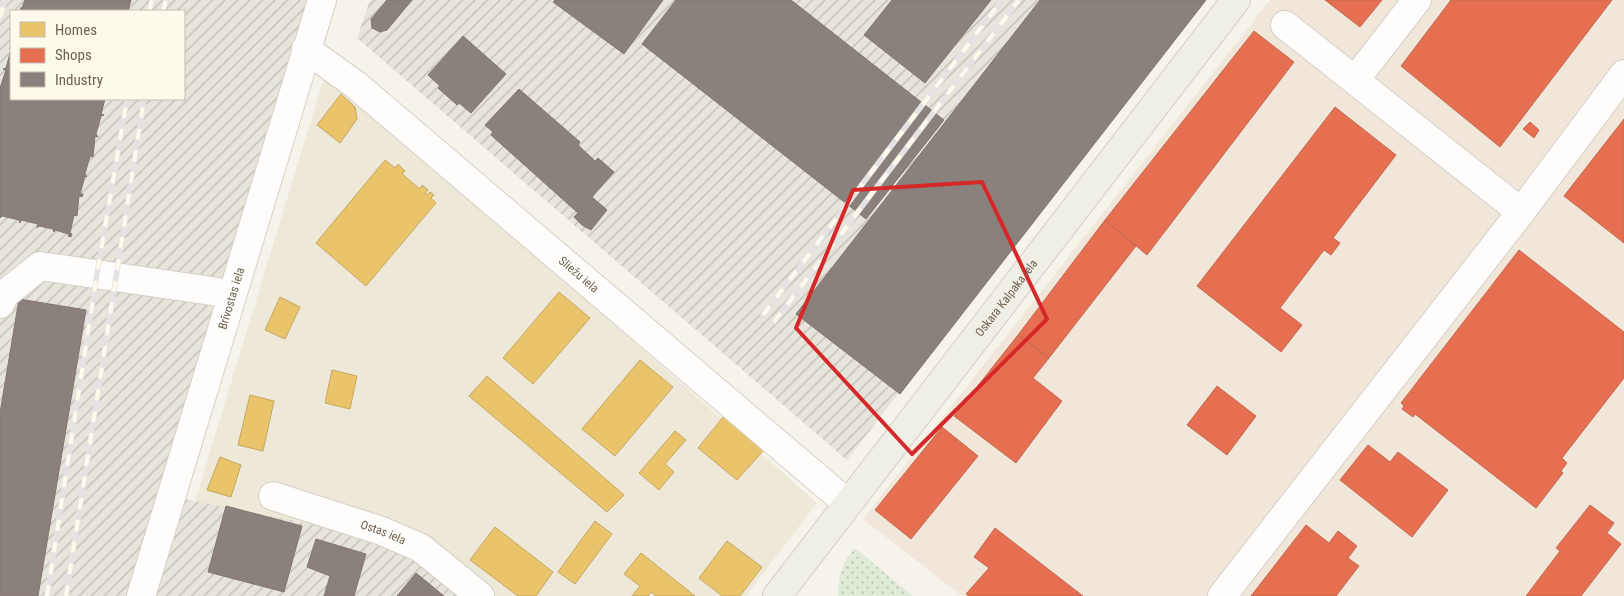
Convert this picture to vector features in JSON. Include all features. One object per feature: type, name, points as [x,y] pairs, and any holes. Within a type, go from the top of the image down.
[{"type":"main road","name":"Oskara Kalpaka iela","points":[[777,596],[1236,0]]},
{"type":"street","name":"Brīvostas iela","points":[[140,596],[322,0]]},
{"type":"street","points":[[1355,80],[1417,0]]},
{"type":"street","points":[[1285,25],[1520,212]]},
{"type":"street","name":"Sliežu iela","points":[[306,49],[356,85],[847,503]]},
{"type":"street","points":[[1222,596],[1520,212],[1624,74]]},
{"type":"street","points":[[0,304],[5,294],[40,266],[232,294]]},
{"type":"street","name":"Ostas iela","points":[[273,496],[382,532],[421,548],[480,596]]},
{"type":"highlighted area","points":[[982,182],[1047,319],[912,454],[796,328],[853,190]]},
{"type":"shaded area","points":[[0,0],[313,0],[180,498],[395,541],[460,596],[0,596]]},
{"type":"shaded area","points":[[370,0],[1204,0],[847,460],[357,38]]},
{"type":"shaded area","points":[[1270,0],[1624,0],[1624,596],[962,596],[863,519]]},
{"type":"shaded area","points":[[326,71],[817,503],[746,596],[460,596],[195,501]]},
{"type":"green space","points":[[855,548],[913,596],[838,596],[842,570]]},
{"type":"building: Homes","points":[[341,94],[355,107],[357,119],[340,143],[317,125]]},
{"type":"building: Homes","points":[[385,160],[395,168],[398,164],[405,171],[402,174],[420,189],[422,185],[428,190],[425,194],[427,195],[430,192],[434,195],[431,198],[436,203],[366,286],[316,243]]},
{"type":"building: Homes","points":[[559,292],[590,318],[533,384],[503,358]]},
{"type":"building: Homes","points":[[280,297],[300,307],[285,339],[265,330]]},
{"type":"building: Homes","points":[[640,360],[673,387],[615,456],[582,429]]},
{"type":"building: Homes","points":[[332,370],[357,376],[350,409],[325,403]]},
{"type":"building: Homes","points":[[487,376],[624,495],[607,512],[469,396]]},
{"type":"building: Homes","points":[[250,395],[274,401],[263,451],[238,445]]},
{"type":"building: Homes","points":[[724,416],[764,450],[737,480],[698,448]]},
{"type":"building: Homes","points":[[675,431],[686,440],[665,464],[674,472],[659,490],[639,473]]},
{"type":"building: Homes","points":[[220,457],[241,465],[231,497],[207,490]]},
{"type":"building: Homes","points":[[595,521],[612,534],[575,584],[558,572]]},
{"type":"building: Homes","points":[[495,527],[553,572],[536,596],[518,596],[470,560]]},
{"type":"building: Homes","points":[[727,541],[762,567],[740,596],[722,596],[699,578]]},
{"type":"building: Homes","points":[[641,553],[695,596],[656,596],[651,592],[648,596],[632,596],[640,586],[624,574]]},
{"type":"building: Shops","points":[[1325,0],[1382,0],[1360,27]]},
{"type":"building: Shops","points":[[1451,0],[1612,0],[1500,147],[1401,66]]},
{"type":"building: Shops","points":[[1254,31],[1294,62],[1147,255],[1105,220]]},
{"type":"building: Shops","points":[[1335,107],[1396,155],[1333,238],[1340,243],[1331,255],[1324,250],[1280,308],[1302,325],[1281,352],[1197,286]]},
{"type":"building: Shops","points":[[1624,119],[1624,243],[1564,196]]},
{"type":"building: Shops","points":[[1530,122],[1539,130],[1534,138],[1523,129]]},
{"type":"building: Shops","points":[[1105,220],[1136,246],[1049,358],[1018,335]]},
{"type":"building: Shops","points":[[1519,250],[1624,332],[1624,378],[1562,458],[1567,463],[1561,471],[1563,473],[1536,508],[1415,414],[1413,417],[1402,409],[1404,406],[1401,403]]},
{"type":"building: Shops","points":[[1018,335],[1049,358],[1033,378],[1062,401],[1016,463],[954,416]]},
{"type":"building: Shops","points":[[1217,386],[1256,416],[1227,455],[1187,425]]},
{"type":"building: Shops","points":[[942,427],[978,456],[911,539],[875,510]]},
{"type":"building: Shops","points":[[1368,445],[1390,462],[1398,452],[1448,490],[1412,537],[1340,480]]},
{"type":"building: Shops","points":[[1590,505],[1614,523],[1607,533],[1621,544],[1581,596],[1526,596],[1560,551],[1556,548]]},
{"type":"building: Shops","points":[[1306,525],[1329,543],[1338,531],[1357,546],[1348,558],[1359,566],[1336,596],[1251,596]]},
{"type":"building: Shops","points":[[995,528],[1083,596],[969,596],[966,594],[989,568],[974,557]]},
{"type":"building: Industry","points":[[25,0],[131,0],[128,10],[21,10],[20,8],[22,8]]},
{"type":"building: Industry","points":[[387,0],[412,0],[387,30],[380,32],[372,28],[371,19]]},
{"type":"building: Industry","points":[[555,0],[663,0],[624,54],[553,2]]},
{"type":"building: Industry","points":[[676,0],[791,0],[944,120],[866,219],[642,44]]},
{"type":"building: Industry","points":[[892,0],[991,0],[925,83],[864,35]]},
{"type":"building: Industry","points":[[1040,0],[1206,0],[900,394],[796,314]]},
{"type":"building: Industry","points":[[463,36],[506,74],[471,113],[459,103],[457,105],[438,88],[440,86],[428,75]]},
{"type":"building: Industry","points":[[10,54],[10,100],[105,100],[101,114],[104,115],[101,116],[96,134],[98,137],[95,136],[93,157],[90,156],[85,174],[87,177],[85,176],[80,194],[83,194],[82,197],[79,196],[77,216],[74,215],[70,233],[72,234],[71,237],[68,236],[69,234],[55,230],[54,232],[53,229],[39,226],[37,228],[38,224],[21,220],[20,223],[19,220],[2,216],[0,218],[0,88],[6,70],[3,69],[6,68]]},
{"type":"building: Industry","points":[[519,89],[580,142],[578,145],[595,161],[598,158],[614,172],[592,197],[607,210],[591,230],[574,217],[578,213],[491,135],[493,132],[485,125]]},
{"type":"building: Industry","points":[[19,299],[86,310],[38,596],[0,596],[0,413]]},
{"type":"building: Industry","points":[[226,506],[302,526],[284,592],[208,572]]},
{"type":"building: Industry","points":[[316,539],[366,554],[354,596],[324,596],[330,576],[307,567]]},
{"type":"building: Industry","points":[[416,573],[444,596],[397,596]]},
{"type":"railway","points":[[0,18],[5,0]]},
{"type":"railway","points":[[149,10],[152,0]]},
{"type":"railway","points":[[163,10],[166,0]]},
{"type":"railway","points":[[763,315],[1002,0]]},
{"type":"railway","points":[[774,322],[1019,0]]},
{"type":"railway","points":[[47,596],[97,274],[127,100]]},
{"type":"railway","points":[[66,596],[144,100]]}]
